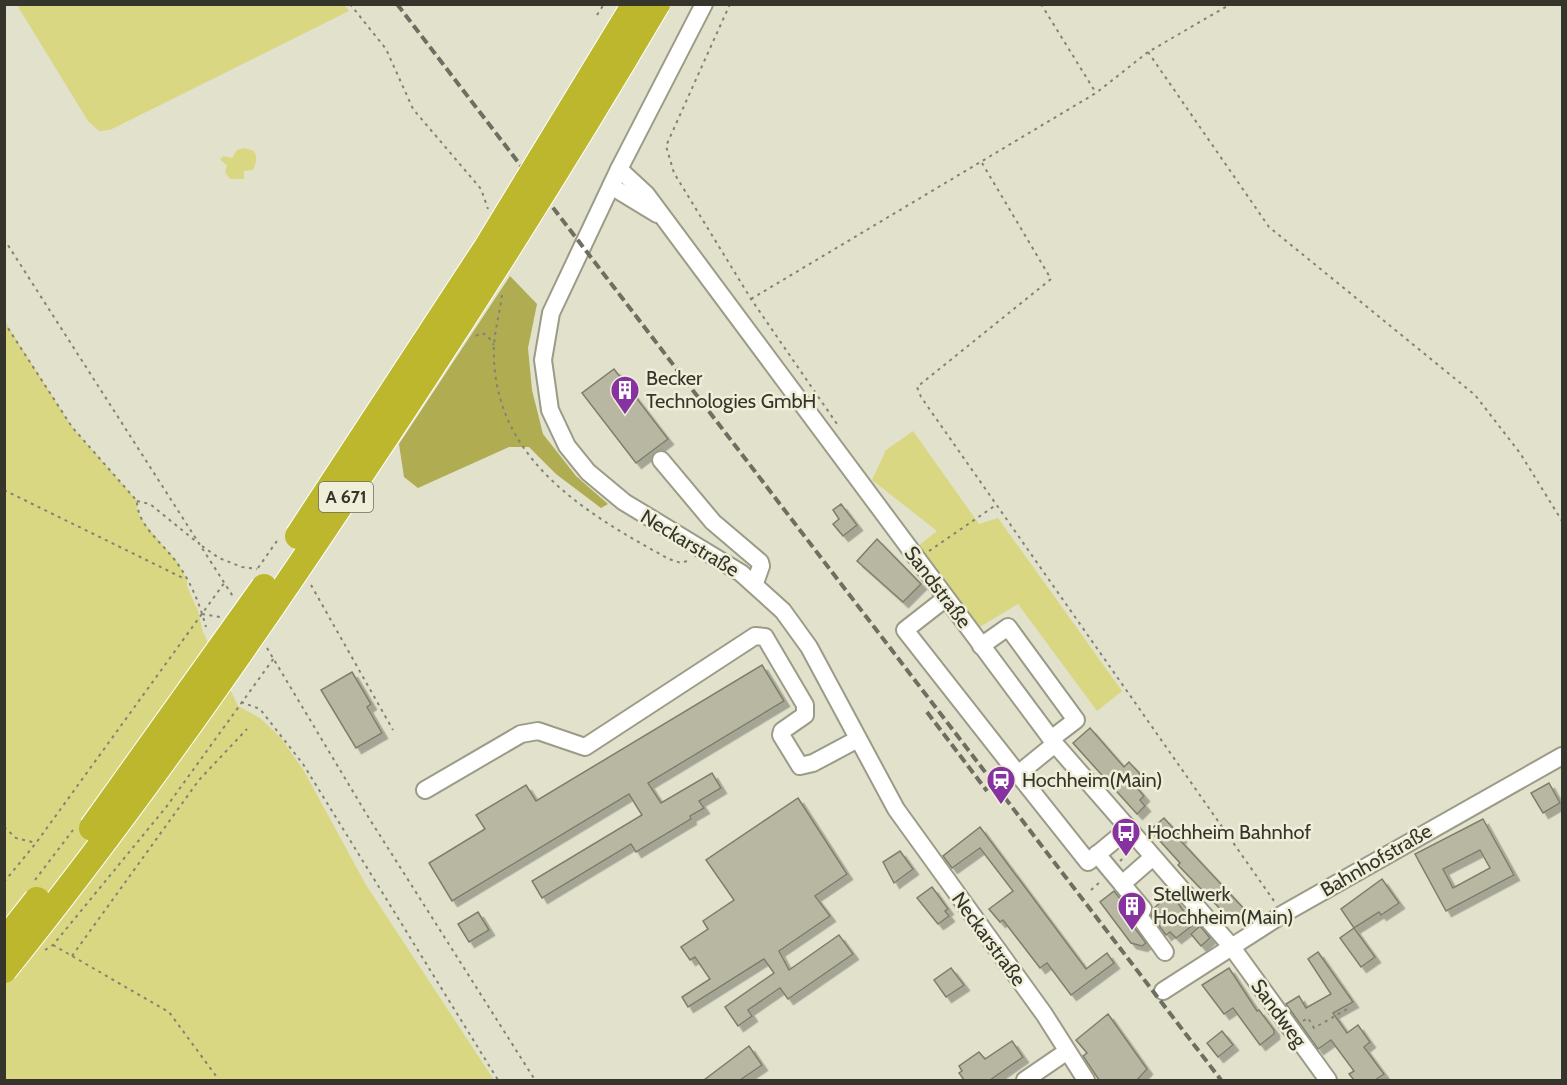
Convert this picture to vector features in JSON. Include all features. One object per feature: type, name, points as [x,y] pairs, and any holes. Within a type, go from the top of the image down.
[{"type":"highway","name":"A 671","points":[[4,942],[147,754],[299,535],[481,256],[635,4]]},
{"type":"highway","name":"A 671","points":[[4,970],[141,793],[283,591],[453,334],[657,4]]},
{"type":"street","name":"Neckarstraße","points":[[704,4],[619,169],[551,313],[543,360],[550,410],[567,446],[588,472],[604,486],[638,511],[719,558],[755,583],[783,611],[809,647],[896,809],[1044,1014],[1066,1052],[1086,1080]]},
{"type":"street","name":"Sandstraße","points":[[619,169],[646,194],[660,216],[1053,742],[1231,946]]},
{"type":"street","name":"Sandstraße","points":[[611,186],[660,216]]},
{"type":"street","points":[[661,460],[713,522],[760,562],[761,566],[755,583]]},
{"type":"street","points":[[946,598],[905,630],[1018,774],[1088,862],[1128,829]]},
{"type":"street","points":[[981,646],[1008,627],[1076,720],[1018,774]]},
{"type":"street","points":[[425,790],[521,734],[538,731],[585,747],[754,636],[765,637],[805,705],[805,715],[782,731],[782,735],[800,766],[813,764],[858,739]]},
{"type":"street","name":"Bahnhofstraße","points":[[1163,990],[1283,914],[1563,756]]},
{"type":"street","points":[[1097,855],[1143,909],[1139,916],[1142,923],[1165,952]]},
{"type":"street","points":[[1122,884],[1153,857]]},
{"type":"street","name":"Sandweg","points":[[1231,946],[1328,1080]]},
{"type":"street","points":[[1025,1080],[1066,1052]]},
{"type":"path","points":[[350,4],[386,49],[413,109],[481,189],[489,211]]},
{"type":"path","points":[[597,15],[604,4]]},
{"type":"path","points":[[730,4],[666,146],[674,172],[751,299],[843,432]]},
{"type":"path","points":[[1041,4],[1096,93]]},
{"type":"path","points":[[751,299],[1096,93],[1148,52],[1231,4]]},
{"type":"path","points":[[1148,52],[1269,226],[1475,394],[1520,453],[1563,521]]},
{"type":"path","points":[[982,162],[1052,279],[917,387],[921,397],[1283,914]]},
{"type":"path","points":[[4,239],[225,582],[36,843],[4,882]]},
{"type":"path","points":[[4,322],[66,418],[137,501],[137,511],[144,523],[178,563],[206,627]]},
{"type":"path","points":[[4,490],[187,580]]},
{"type":"path","points":[[917,560],[996,505]]},
{"type":"path","points":[[68,925],[167,806],[274,658],[367,815],[535,1080]]},
{"type":"path","points":[[241,702],[260,709],[285,738],[498,1080]]},
{"type":"path","points":[[72,956],[199,780],[247,729]]},
{"type":"path","points":[[4,827],[16,838],[36,843]]},
{"type":"path","points":[[1114,866],[1130,852]]},
{"type":"path","points":[[53,945],[169,1012],[219,1080]]},
{"type":"path","points":[[1291,1029],[1308,1018],[1314,1028],[1347,1009]]},
{"type":"shaded area","points":[[343,4],[349,11],[110,130],[99,131],[88,121],[17,5]]},
{"type":"shaded area","points":[[244,148],[254,151],[256,161],[253,170],[244,171],[244,179],[230,179],[225,172],[227,166],[220,159],[224,156],[232,158],[237,150]]},
{"type":"shaded area","points":[[510,276],[537,304],[528,348],[532,390],[543,434],[576,476],[608,504],[601,508],[556,474],[529,447],[509,447],[418,488],[404,477],[399,444]]},
{"type":"shaded area","points":[[5,322],[72,427],[137,501],[137,511],[144,523],[178,563],[187,580],[203,632],[238,706],[260,718],[281,738],[304,771],[366,885],[494,1080],[5,1080]]},
{"type":"shaded area","points":[[913,431],[979,524],[998,518],[1122,691],[1097,711],[1018,604],[978,628],[918,546],[937,531],[872,480],[886,450]]},
{"type":"building","name":"Becker Technologies GmbH","points":[[614,369],[668,439],[636,463],[582,393]]},
{"type":"building","points":[[841,504],[857,525],[843,536],[833,524],[839,519],[833,510]]},
{"type":"building","points":[[877,539],[921,584],[903,602],[857,561]]},
{"type":"building","points":[[762,665],[784,701],[648,783],[661,803],[712,773],[721,788],[699,801],[704,808],[690,816],[691,819],[636,852],[631,844],[542,898],[532,881],[642,815],[629,794],[452,901],[429,863],[485,829],[476,815],[526,785],[536,801]]},
{"type":"building","points":[[352,672],[371,704],[367,707],[382,733],[356,748],[321,690]]},
{"type":"building","points":[[1090,728],[1124,767],[1129,762],[1140,774],[1132,782],[1144,796],[1140,800],[1145,806],[1137,814],[1073,743]]},
{"type":"building","points":[[1549,783],[1560,803],[1543,813],[1531,793]]},
{"type":"building","points":[[798,798],[847,874],[815,896],[830,916],[779,951],[789,970],[839,935],[853,954],[788,999],[780,988],[748,1010],[752,1016],[738,1026],[725,1007],[774,973],[764,959],[688,1007],[682,997],[710,979],[695,957],[690,960],[681,947],[708,929],[703,921],[734,900],[706,860]]},
{"type":"building","points":[[1164,818],[1181,837],[1179,839],[1246,911],[1230,919],[1178,865],[1180,863],[1150,830]]},
{"type":"building","points":[[1483,819],[1514,875],[1446,911],[1415,854]],"holes":[[[1480,850],[1490,868],[1453,888],[1443,869]]]},
{"type":"building","points":[[980,827],[1086,969],[1107,953],[1114,963],[1071,995],[1047,963],[1040,968],[1003,920],[1000,922],[989,909],[1013,891],[980,848],[952,868],[943,856]]},
{"type":"building","points":[[900,851],[913,869],[894,883],[883,862]]},
{"type":"building","points":[[1382,879],[1399,903],[1381,915],[1379,912],[1354,928],[1341,909]]},
{"type":"building","points":[[932,887],[948,909],[945,911],[949,916],[938,924],[917,898]]},
{"type":"building","points":[[1114,891],[1130,911],[1130,922],[1146,943],[1142,946],[1131,943],[1100,902]]},
{"type":"building","points":[[1171,893],[1193,925],[1176,938],[1170,932],[1166,935],[1151,915],[1153,909]]},
{"type":"building","points":[[478,912],[489,930],[469,942],[458,924]]},
{"type":"building","points":[[1200,926],[1210,938],[1201,946],[1191,934]]},
{"type":"building","points":[[1354,928],[1375,957],[1361,967],[1340,938]]},
{"type":"building","points":[[1318,952],[1353,1002],[1333,1013],[1347,1033],[1358,1025],[1370,1042],[1364,1047],[1384,1074],[1375,1080],[1354,1080],[1349,1074],[1354,1071],[1331,1040],[1318,1049],[1286,1004],[1299,996],[1306,1008],[1331,994],[1308,959]]},
{"type":"building","points":[[951,968],[964,985],[946,997],[934,980]]},
{"type":"building","points":[[1229,968],[1257,1011],[1259,1010],[1274,1030],[1274,1034],[1260,1045],[1233,1008],[1224,1014],[1202,985]]},
{"type":"building","points":[[1108,1014],[1147,1069],[1137,1080],[1099,1080],[1083,1056],[1087,1053],[1076,1040]]},
{"type":"building","points":[[1222,1031],[1233,1045],[1218,1057],[1207,1043]]},
{"type":"building","points":[[1012,1041],[1023,1057],[990,1080],[964,1080],[959,1073],[962,1071],[959,1066],[979,1052],[985,1059]]},
{"type":"building","points":[[749,1046],[762,1065],[740,1080],[704,1080]]},
{"type":"railway","points":[[397,4],[1221,1080]]},
{"type":"railway","points":[[927,712],[987,791]]},
{"type":"place","name":"Becker Technologies GmbH","points":[[625,416]]},
{"type":"place","name":"Hochheim(Main)","points":[[1001,806]]},
{"type":"place","name":"Hochheim Bahnhof","points":[[1126,858]]},
{"type":"place","name":"Stellwerk Hochheim(Main)","points":[[1132,932]]}]
